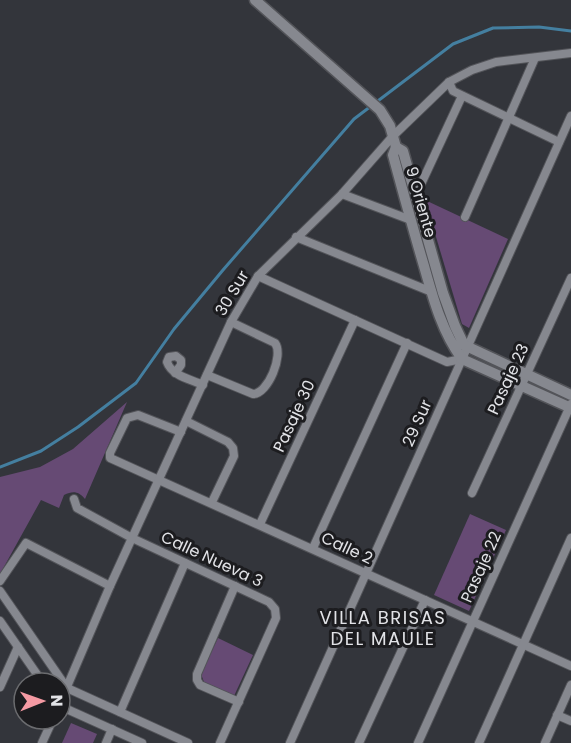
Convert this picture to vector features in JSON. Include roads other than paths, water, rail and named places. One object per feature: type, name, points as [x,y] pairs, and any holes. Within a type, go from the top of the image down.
[{"type":"street","points":[[255,0],[386,116],[394,142]]},
{"type":"street","name":"30 Sur","points":[[72,676],[110,586],[231,321],[258,276],[394,142],[449,82],[484,66],[509,60],[571,53]]},
{"type":"street","points":[[465,217],[535,58]]},
{"type":"street","points":[[449,82],[453,91],[462,96],[559,142]]},
{"type":"street","points":[[416,196],[462,96]]},
{"type":"street","name":"29 Sur","points":[[290,743],[571,116]]},
{"type":"street","name":"9 Oriente","points":[[394,142],[403,152],[447,304],[459,336],[467,348]]},
{"type":"street","name":"9 Oriente","points":[[394,142],[393,155],[432,292],[445,331],[462,359]]},
{"type":"street","points":[[342,194],[411,220]]},
{"type":"street","points":[[296,237],[432,292]]},
{"type":"street","points":[[258,276],[447,362],[462,359],[570,407]]},
{"type":"street","name":"Pasaje 23","points":[[472,493],[571,278]]},
{"type":"street","name":"Pasaje 30","points":[[260,524],[355,320]]},
{"type":"street","points":[[207,375],[253,394],[259,394],[264,389],[279,356],[275,343],[231,321]]},
{"type":"street","points":[[313,548],[407,344]]},
{"type":"street","points":[[467,348],[571,395]]},
{"type":"street","points":[[175,373],[203,385]]},
{"type":"street","name":"Pasaje 22","points":[[418,743],[570,407]]},
{"type":"street","name":"Calle 2","points":[[181,432],[138,415],[132,415],[127,418],[110,453],[110,458],[160,478],[571,666]]},
{"type":"street","points":[[186,421],[228,442],[233,448],[234,456],[212,502]]},
{"type":"street","name":"Calle Nueva 3","points":[[74,498],[77,508],[132,538],[269,602],[274,609],[276,618],[220,743]]},
{"type":"street","points":[[479,743],[571,538]]},
{"type":"street","points":[[0,581],[26,543],[110,586]]},
{"type":"street","points":[[120,712],[185,563]]},
{"type":"street","points":[[235,586],[197,674],[197,681],[200,685],[239,702]]},
{"type":"street","points":[[0,591],[55,671]]},
{"type":"street","points":[[358,743],[425,600]]},
{"type":"street","points":[[0,621],[35,671]]},
{"type":"street","points":[[0,687],[18,646]]},
{"type":"street","points":[[545,743],[571,685]]},
{"type":"street","points":[[72,690],[188,743]]},
{"type":"street","points":[[72,710],[142,743]]},
{"type":"street","points":[[558,715],[571,721]]},
{"type":"street","points":[[106,743],[112,729]]},
{"type":"waterway","points":[[0,467],[41,451],[78,427],[136,383],[174,329],[354,119],[453,44],[493,28],[539,27],[571,31]]},
{"type":"district","name":"VILLA BRISAS DEL MAULE","points":[[383,627]]}]
